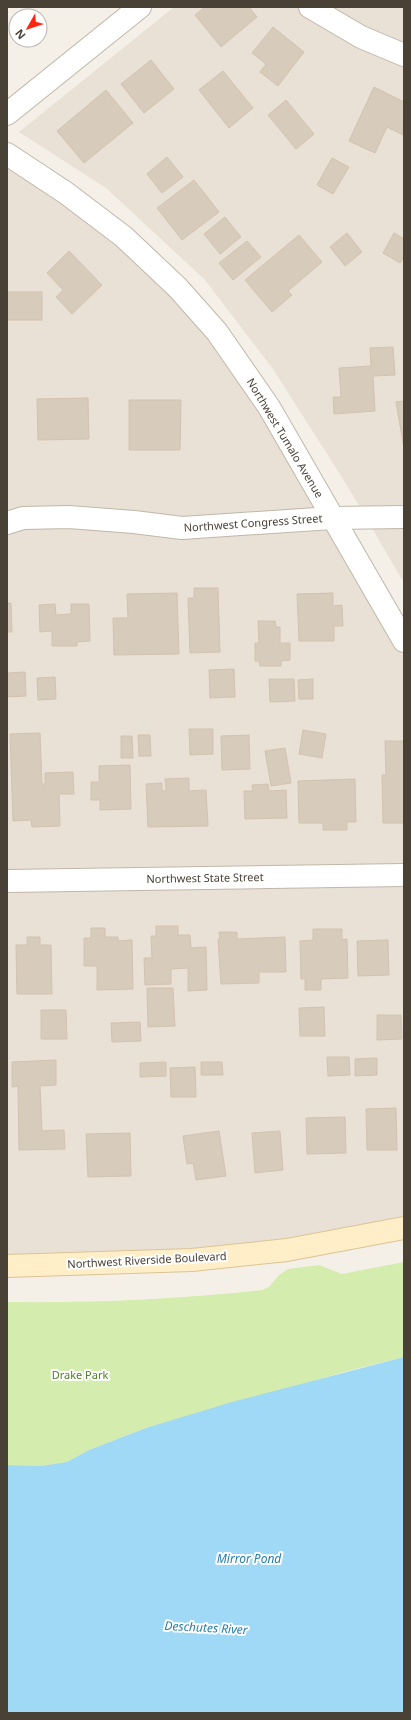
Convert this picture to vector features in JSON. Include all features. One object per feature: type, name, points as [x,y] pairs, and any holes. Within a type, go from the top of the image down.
[{"type":"street","points":[[7,114],[140,7]]},
{"type":"street","points":[[310,7],[361,37],[404,55]]},
{"type":"street","name":"Northwest Tumalo Avenue","points":[[7,154],[66,193],[124,237],[178,288],[217,332],[269,407],[404,641]]},
{"type":"street","name":"Northwest Congress Street","points":[[7,523],[23,518],[68,517],[134,522],[182,528],[332,518],[404,518]]},
{"type":"street","name":"Northwest State Street","points":[[7,882],[404,875]]},
{"type":"street","name":"Northwest Riverside Boulevard","points":[[7,1266],[192,1260],[287,1250],[404,1228]]},
{"type":"shaded area","points":[[174,7],[404,7],[404,583],[348,487],[273,369],[205,280],[106,188],[19,132]]},
{"type":"shaded area","points":[[7,154],[66,193],[217,332],[404,641],[404,1228],[379,1234],[7,1266]]},
{"type":"green space","name":"Drake Park","points":[[404,1262],[404,1357],[355,1369],[146,1428],[89,1450],[67,1462],[41,1466],[7,1465],[7,1302],[134,1300],[262,1290],[269,1287],[279,1275],[288,1269],[319,1265],[342,1274]]},
{"type":"water","name":"Mirror Pond","points":[[404,1357],[404,1713],[7,1713],[7,1465],[41,1466],[67,1462],[89,1450],[146,1428],[232,1402]]},
{"type":"building","points":[[205,7],[249,7],[257,17],[221,47],[195,15]]},
{"type":"building","points":[[273,27],[304,52],[278,86],[260,72],[266,64],[252,53]]},
{"type":"building","points":[[151,60],[174,89],[144,113],[121,84]]},
{"type":"building","points":[[223,71],[253,108],[229,128],[199,90]]},
{"type":"building","points":[[374,87],[404,102],[403,135],[387,127],[375,153],[349,141]]},
{"type":"building","points":[[106,90],[133,123],[84,163],[57,131]]},
{"type":"building","points":[[286,100],[314,134],[296,149],[268,115]]},
{"type":"building","points":[[167,157],[183,177],[162,193],[147,174]]},
{"type":"building","points":[[332,158],[349,167],[333,194],[317,185]]},
{"type":"building","points":[[194,180],[219,212],[182,240],[157,208]]},
{"type":"building","points":[[225,217],[241,237],[220,254],[204,234]]},
{"type":"building","points":[[347,233],[362,252],[345,266],[330,247]]},
{"type":"building","points":[[394,233],[404,239],[404,256],[400,263],[383,253]]},
{"type":"building","points":[[299,235],[322,262],[288,291],[292,295],[272,312],[245,280]]},
{"type":"building","points":[[247,241],[261,257],[233,280],[219,263]]},
{"type":"building","points":[[69,251],[102,285],[72,314],[56,297],[63,290],[47,273]]},
{"type":"building","points":[[7,292],[42,292],[42,320],[7,320]]},
{"type":"building","points":[[393,347],[395,375],[373,376],[375,411],[334,414],[333,397],[341,397],[339,368],[371,366],[370,348]]},
{"type":"building","points":[[88,398],[89,439],[38,440],[37,399]]},
{"type":"building","points":[[129,400],[181,400],[180,450],[129,450]]},
{"type":"building","points":[[404,401],[404,448],[396,402]]},
{"type":"building","points":[[194,588],[218,588],[220,652],[190,653],[188,598],[194,598]]},
{"type":"building","points":[[177,593],[179,654],[114,655],[113,618],[128,618],[127,594]]},
{"type":"building","points":[[333,593],[333,606],[342,605],[343,626],[334,626],[334,641],[299,641],[297,594]]},
{"type":"building","points":[[7,603],[11,603],[12,632],[7,632]]},
{"type":"building","points":[[55,604],[56,615],[71,614],[71,604],[89,604],[90,641],[77,642],[77,646],[52,646],[52,631],[40,632],[39,605]]},
{"type":"building","points":[[258,621],[275,621],[276,627],[280,627],[280,643],[290,643],[290,660],[281,661],[281,666],[260,666],[259,661],[255,661],[255,643],[259,643]]},
{"type":"building","points":[[234,669],[235,697],[210,698],[209,670]]},
{"type":"building","points":[[25,672],[26,696],[7,697],[7,673]]},
{"type":"building","points":[[55,677],[56,699],[38,700],[37,678]]},
{"type":"building","points":[[269,679],[294,679],[295,701],[270,702]]},
{"type":"building","points":[[313,679],[313,699],[299,699],[298,680]]},
{"type":"building","points":[[189,729],[213,729],[213,754],[190,755]]},
{"type":"building","points":[[303,730],[326,734],[322,758],[299,754]]},
{"type":"building","points":[[40,733],[42,784],[45,784],[45,773],[73,772],[74,794],[59,794],[60,826],[32,827],[31,820],[13,821],[10,734]]},
{"type":"building","points":[[138,735],[150,735],[151,756],[139,756]]},
{"type":"building","points":[[249,735],[250,769],[222,770],[221,736]]},
{"type":"building","points":[[121,736],[132,736],[133,758],[121,758]]},
{"type":"building","points":[[385,741],[404,741],[404,823],[383,823],[382,775],[386,775]]},
{"type":"building","points":[[285,748],[291,783],[271,786],[265,751]]},
{"type":"building","points":[[130,765],[131,809],[100,810],[100,800],[91,800],[91,782],[99,782],[99,766]]},
{"type":"building","points":[[189,778],[189,791],[206,790],[208,826],[148,827],[146,784],[162,783],[162,791],[166,791],[165,779]]},
{"type":"building","points":[[355,779],[356,822],[347,822],[347,830],[323,830],[323,823],[299,823],[298,781]]},
{"type":"building","points":[[268,784],[269,791],[286,790],[287,818],[245,819],[244,791],[253,791],[252,785]]},
{"type":"building","points":[[156,926],[178,926],[178,935],[190,935],[191,948],[206,947],[207,990],[188,991],[188,968],[171,969],[171,984],[145,985],[144,958],[152,958],[151,936],[156,936]]},
{"type":"building","points":[[91,928],[105,928],[105,937],[118,937],[118,941],[132,940],[133,989],[97,990],[97,966],[84,966],[84,938],[91,938]]},
{"type":"building","points":[[313,929],[342,929],[342,940],[347,939],[348,978],[321,979],[321,990],[305,990],[305,979],[301,979],[300,941],[313,940]]},
{"type":"building","points":[[219,932],[237,932],[237,939],[285,937],[286,972],[259,972],[259,983],[221,984],[218,939],[220,939]]},
{"type":"building","points":[[27,937],[40,937],[40,945],[51,945],[52,994],[17,994],[16,945],[27,945]]},
{"type":"building","points":[[388,940],[389,975],[358,976],[357,941]]},
{"type":"building","points":[[147,988],[173,988],[175,1026],[148,1027]]},
{"type":"building","points":[[324,1007],[325,1036],[300,1036],[299,1008]]},
{"type":"building","points":[[41,1010],[66,1010],[67,1039],[41,1039]]},
{"type":"building","points":[[377,1015],[401,1015],[402,1039],[377,1040]]},
{"type":"building","points":[[140,1022],[141,1041],[112,1042],[111,1023]]},
{"type":"building","points":[[327,1057],[349,1057],[350,1075],[328,1076]]},
{"type":"building","points":[[377,1058],[377,1075],[355,1076],[355,1059]]},
{"type":"building","points":[[56,1060],[56,1085],[40,1086],[42,1131],[64,1130],[65,1149],[19,1150],[18,1086],[12,1087],[12,1062]]},
{"type":"building","points":[[166,1062],[166,1076],[140,1077],[140,1063]]},
{"type":"building","points":[[201,1062],[222,1062],[223,1075],[201,1075]]},
{"type":"building","points":[[195,1067],[196,1097],[171,1097],[170,1068]]},
{"type":"building","points":[[396,1108],[397,1150],[367,1150],[366,1109]]},
{"type":"building","points":[[345,1117],[346,1153],[307,1154],[306,1118]]},
{"type":"building","points":[[219,1131],[226,1176],[196,1180],[193,1163],[187,1164],[183,1136]]},
{"type":"building","points":[[280,1131],[283,1170],[255,1173],[252,1133]]},
{"type":"building","points":[[130,1133],[131,1176],[88,1177],[86,1134]]},
{"type":"water label","name":"Deschutes River","points":[[206,1628]]}]
